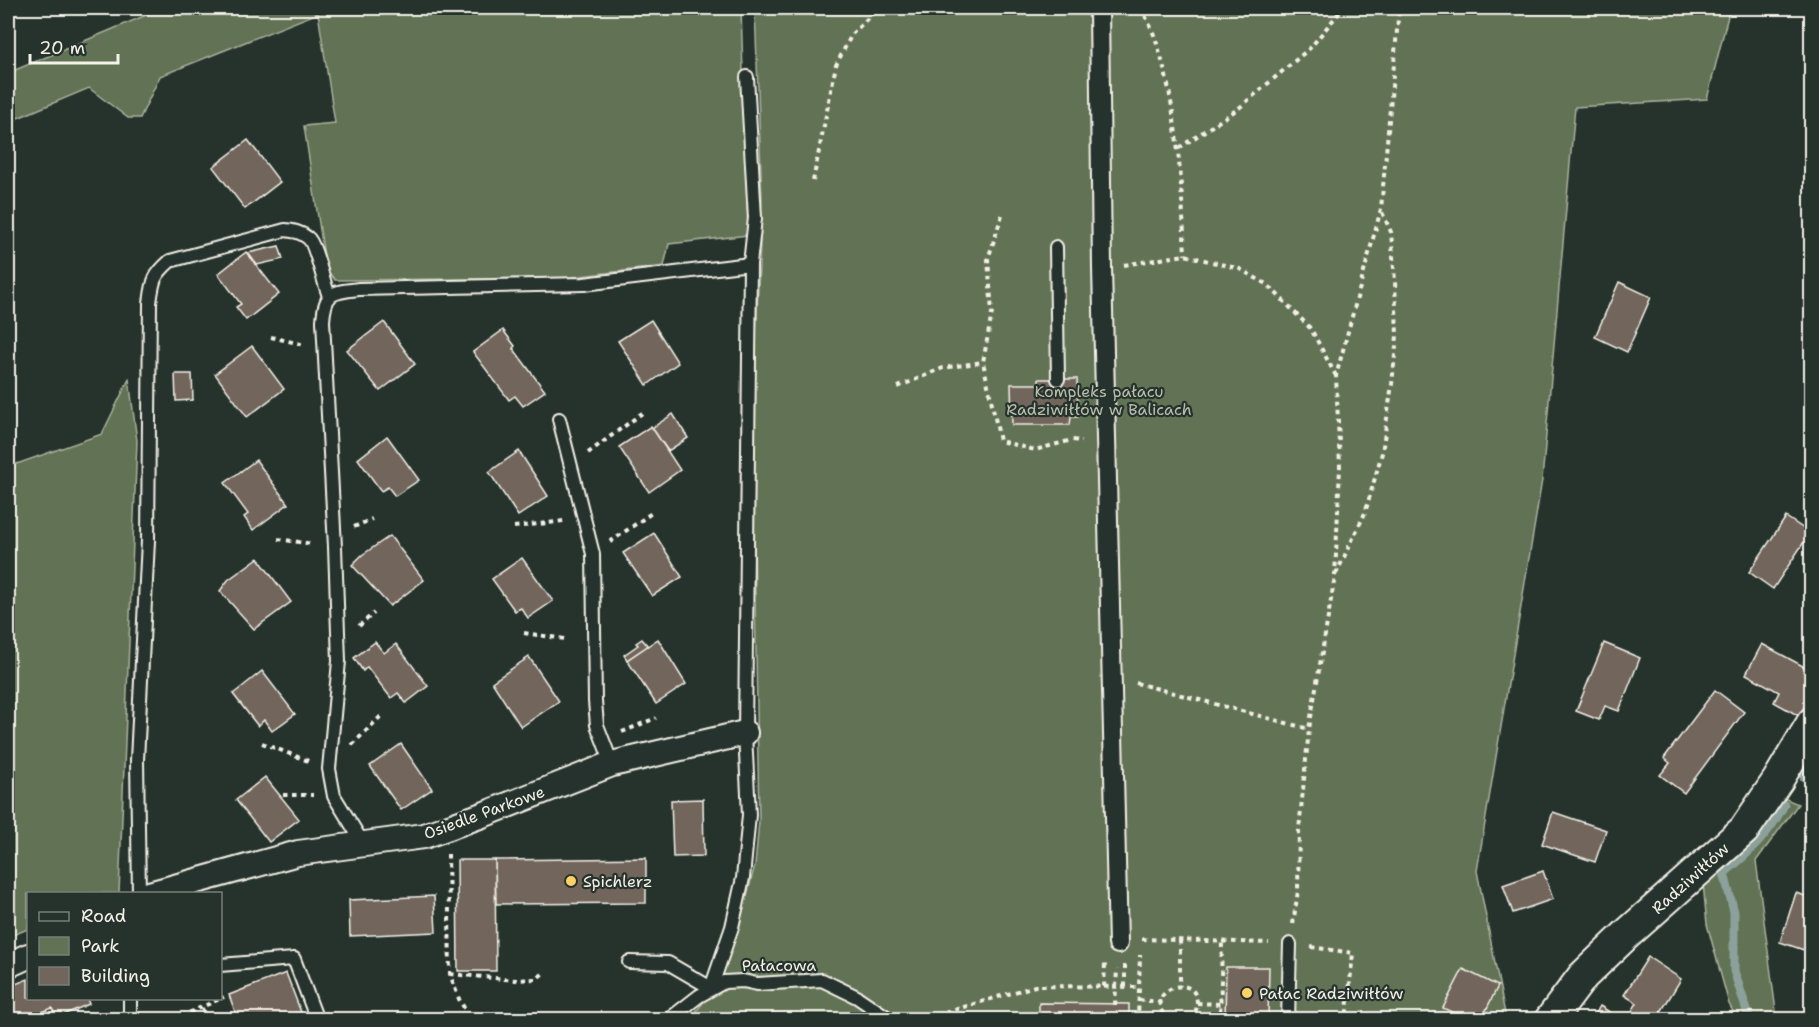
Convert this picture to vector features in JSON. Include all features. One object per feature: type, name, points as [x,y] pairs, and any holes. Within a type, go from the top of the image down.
[{"type":"street","points":[[1099,8],[1102,268],[1119,944]]},
{"type":"street","name":"Radziwiłłów","points":[[1550,1020],[1583,976],[1744,830],[1778,780],[1812,723]]},
{"type":"street","name":"Osiedle Parkowe","points":[[155,892],[298,853],[424,836],[448,829],[612,764],[745,733]]},
{"type":"street","points":[[8,965],[27,956]]},
{"type":"lane","points":[[629,962],[668,963],[711,988],[732,927],[743,878],[749,814],[745,733],[750,264],[755,218],[747,77]]},
{"type":"lane","points":[[139,892],[137,760],[148,541],[150,303],[153,281],[160,269],[170,261],[285,230],[297,232],[309,238],[313,243],[324,284],[330,296]]},
{"type":"lane","points":[[1056,247],[1058,379]]},
{"type":"lane","points":[[364,845],[334,796],[329,769],[339,661],[324,350],[324,305],[330,296],[339,291],[359,289],[584,284],[750,264]]},
{"type":"lane","points":[[559,419],[593,554],[597,725],[612,764]]},
{"type":"lane","points":[[1288,1020],[1290,944]]},
{"type":"lane","points":[[222,965],[294,959],[317,1020]]},
{"type":"lane","name":"Pałacowa","points":[[668,1020],[711,988],[724,982],[743,981],[757,984],[822,980],[857,997],[891,1020]]},
{"type":"lane","points":[[130,1000],[130,1020]]},
{"type":"path","points":[[813,181],[836,65],[852,34],[878,8]]},
{"type":"path","points":[[1140,8],[1151,29],[1161,57],[1172,104],[1179,148],[1185,255]]},
{"type":"path","points":[[1179,148],[1239,108],[1310,48],[1343,8]]},
{"type":"path","points":[[1298,891],[1299,830],[1309,729],[1335,576],[1340,467],[1336,376],[1381,209],[1399,8]]},
{"type":"path","points":[[1335,576],[1365,513],[1382,453],[1392,384],[1397,336],[1395,281],[1391,232],[1381,209]]},
{"type":"path","points":[[1002,215],[988,259],[992,313],[983,362],[1000,441],[1035,450],[1072,440]]},
{"type":"path","points":[[1102,268],[1185,255],[1240,269],[1269,285],[1311,328],[1336,376]]},
{"type":"path","points":[[271,337],[324,350]]},
{"type":"path","points":[[898,387],[943,368],[983,362]]},
{"type":"path","points":[[570,465],[645,411]]},
{"type":"path","points":[[593,554],[653,512]]},
{"type":"path","points":[[514,527],[585,519]]},
{"type":"path","points":[[278,539],[334,547]]},
{"type":"path","points":[[524,633],[564,639]]},
{"type":"path","points":[[1112,676],[1309,729]]},
{"type":"path","points":[[602,739],[656,718]]},
{"type":"path","points":[[262,743],[329,769]]},
{"type":"path","points":[[283,795],[334,796]]},
{"type":"path","points":[[448,829],[450,974],[459,999],[471,1020]]},
{"type":"path","points":[[1141,939],[1222,941],[1220,1020]]},
{"type":"path","points":[[1180,940],[1180,986]]},
{"type":"path","points":[[1290,944],[1353,953],[1346,1020]]},
{"type":"path","points":[[1138,1020],[1140,951]]},
{"type":"path","points":[[1115,1005],[1117,969]]},
{"type":"path","points":[[450,974],[516,980],[536,979],[545,972]]},
{"type":"path","points":[[920,1020],[1035,986],[1139,987]]},
{"type":"path","points":[[1170,1020],[1164,1014],[1161,1002],[1164,993],[1173,986],[1186,987],[1194,993],[1196,1009],[1188,1020]]},
{"type":"path","points":[[173,1020],[218,1000]]},
{"type":"path","points":[[1138,1000],[1161,1002]]},
{"type":"path","points":[[1197,1003],[1220,1004]]},
{"type":"path","points":[[202,1008],[206,1020]]},
{"type":"green space","points":[[163,8],[741,8],[748,235],[669,244],[664,266],[564,278],[335,280],[326,269],[304,126],[335,123],[318,13],[160,76],[140,118],[128,118],[89,88],[8,122],[8,73]]},
{"type":"green space","name":"Kompleks pałacu Radziwiłłów w Balicach","points":[[755,8],[1730,8],[1707,99],[1575,107],[1542,480],[1477,871],[1506,1019],[689,1020],[715,988],[738,930],[755,865],[759,821],[752,424],[762,199]]},
{"type":"green space","points":[[129,379],[137,441],[119,892],[27,892],[27,929],[8,937],[8,467],[102,434]]},
{"type":"green space","points":[[1779,796],[1798,804],[1756,861],[1777,1019],[1737,1019],[1729,1004],[1707,924],[1703,883]]},
{"type":"building","points":[[248,140],[280,182],[245,209],[213,167]]},
{"type":"building","points":[[279,246],[283,259],[257,265],[248,253]]},
{"type":"building","points":[[246,252],[279,294],[246,320],[236,307],[241,304],[218,274]]},
{"type":"building","points":[[1619,282],[1651,297],[1627,352],[1595,337]]},
{"type":"building","points":[[651,320],[678,363],[647,385],[618,341]]},
{"type":"building","points":[[384,322],[415,364],[380,391],[347,350]]},
{"type":"building","points":[[503,330],[515,346],[513,348],[545,391],[523,406],[515,396],[509,400],[473,352]]},
{"type":"building","points":[[252,346],[284,389],[247,417],[215,374]]},
{"type":"building","points":[[175,374],[192,374],[193,400],[176,401]]},
{"type":"building","points":[[1039,379],[1077,379],[1078,417],[1071,417],[1070,425],[1012,425],[1011,384],[1039,384]]},
{"type":"building","points":[[673,414],[688,438],[668,451],[652,428]]},
{"type":"building","points":[[651,426],[680,470],[649,492],[619,447]]},
{"type":"building","points":[[387,436],[419,480],[395,496],[388,487],[381,491],[358,459]]},
{"type":"building","points":[[519,451],[548,496],[518,516],[489,472]]},
{"type":"building","points":[[256,460],[288,504],[253,530],[244,517],[248,514],[225,483]]},
{"type":"building","points":[[1786,517],[1810,533],[1773,589],[1749,572]]},
{"type":"building","points":[[654,533],[682,577],[652,596],[623,553]]},
{"type":"building","points":[[390,536],[424,580],[390,606],[352,565],[362,555]]},
{"type":"building","points":[[258,558],[291,602],[254,629],[220,591],[228,580]]},
{"type":"building","points":[[522,558],[553,601],[528,618],[521,608],[515,611],[492,579]]},
{"type":"building","points":[[642,639],[648,646],[627,660],[624,655],[638,645],[636,643]]},
{"type":"building","points":[[658,639],[686,684],[656,704],[627,660]]},
{"type":"building","points":[[375,642],[384,653],[396,644],[428,686],[406,703],[398,693],[391,698],[367,667],[363,671],[354,658]]},
{"type":"building","points":[[1604,643],[1640,658],[1619,711],[1605,706],[1599,720],[1576,711]]},
{"type":"building","points":[[1762,644],[1812,671],[1812,692],[1799,716],[1774,702],[1779,692],[1746,674]]},
{"type":"building","points":[[529,657],[559,701],[521,727],[492,682]]},
{"type":"building","points":[[262,671],[295,714],[272,731],[264,720],[258,726],[233,694]]},
{"type":"building","points":[[1715,690],[1744,712],[1684,793],[1660,775],[1670,763],[1664,758]]},
{"type":"building","points":[[401,744],[432,789],[401,810],[370,766]]},
{"type":"building","points":[[265,777],[299,819],[269,842],[236,800]]},
{"type":"building","points":[[703,799],[704,856],[673,857],[671,800]]},
{"type":"building","points":[[1553,812],[1606,830],[1595,862],[1542,844]]},
{"type":"building","name":"Spichlerz","points":[[646,858],[646,903],[496,904],[495,860]]},
{"type":"building","points":[[457,860],[495,860],[496,971],[458,971]]},
{"type":"building","points":[[1543,871],[1553,899],[1513,913],[1503,885]]},
{"type":"building","points":[[1796,893],[1812,898],[1812,926],[1804,950],[1780,942]]},
{"type":"building","points":[[434,896],[436,932],[350,936],[349,900]]},
{"type":"building","points":[[1648,957],[1681,979],[1656,1020],[1645,1020],[1632,1011],[1637,1003],[1624,995]]},
{"type":"building","name":"Pałac Radziwiłłów","points":[[1226,967],[1269,967],[1268,1020],[1225,1020]]},
{"type":"building","points":[[1463,969],[1498,986],[1481,1020],[1468,1020],[1443,1008]]},
{"type":"building","points":[[286,973],[304,1020],[238,1020],[229,995]]},
{"type":"building","points":[[27,979],[27,1000],[88,1000],[89,1004],[56,1018],[52,1008],[23,1020],[8,1020],[8,987]]},
{"type":"building","points":[[1039,1003],[1129,1004],[1129,1020],[1039,1020]]},
{"type":"building","points":[[1600,1006],[1622,1020],[1592,1020]]},
{"type":"waterway","points":[[1804,777],[1812,765]]},
{"type":"waterway","points":[[1750,1020],[1734,971],[1734,912],[1724,873],[1758,842],[1784,805]]},
{"type":"place","name":"Spichlerz","points":[[571,881]]},
{"type":"place","name":"Pałac Radziwiłłów","points":[[1247,993]]}]
